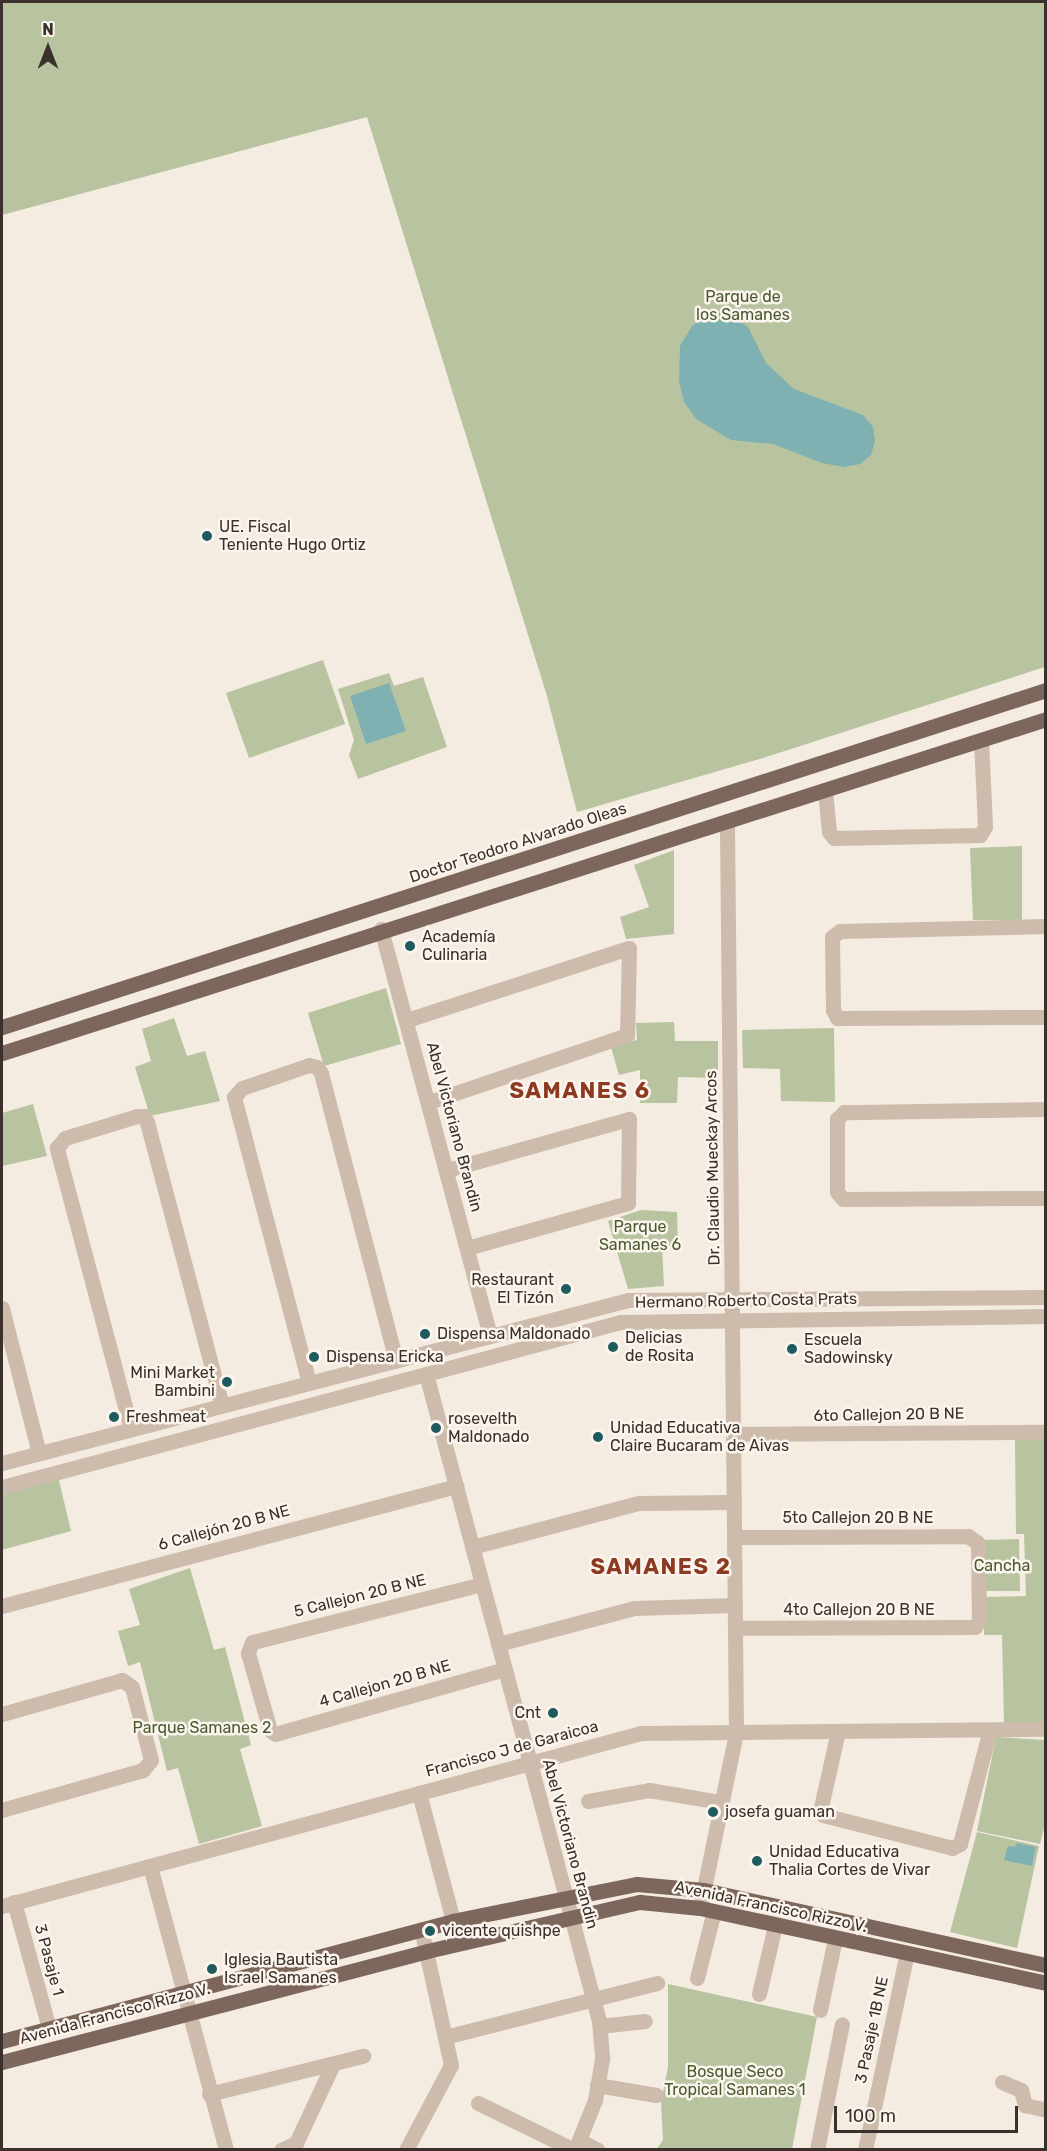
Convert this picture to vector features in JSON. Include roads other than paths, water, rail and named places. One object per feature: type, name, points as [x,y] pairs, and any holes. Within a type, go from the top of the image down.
[{"type":"main road","name":"Doctor Teodoro Alvarado Oleas","points":[[2,1027],[1046,690]]},
{"type":"main road","points":[[2,1053],[381,929],[1046,719]]},
{"type":"main road","name":"Avenida Francisco Rizzo V.","points":[[2,2041],[453,1921],[637,1884],[704,1890],[1046,1965]]},
{"type":"main road","name":"Avenida Francisco Rizzo V.","points":[[2,2062],[427,1951],[570,1916],[640,1902],[707,1909],[775,1926],[1046,1983]]},
{"type":"street","points":[[825,790],[829,832],[834,838],[980,835],[985,828],[981,740]]},
{"type":"street","name":"Dr. Claudio Mueckay Arcos","points":[[697,1978],[707,1909],[704,1890],[736,1732],[727,821]]},
{"type":"street","points":[[1046,926],[840,931],[832,937],[833,1010],[837,1018],[1046,1017]]},
{"type":"street","name":"Abel Victoriano Brandin","points":[[381,929],[490,1336]]},
{"type":"street","points":[[407,1020],[629,948],[627,1035],[429,1102]]},
{"type":"street","points":[[309,1383],[234,1097],[242,1088],[309,1065],[317,1067],[321,1073],[396,1360]]},
{"type":"street","points":[[1046,1109],[844,1112],[837,1119],[837,1192],[843,1199],[1046,1198]]},
{"type":"street","points":[[131,1429],[57,1148],[65,1138],[137,1116],[144,1116],[147,1122],[222,1406]]},
{"type":"street","points":[[447,1170],[629,1119],[628,1203],[467,1248]]},
{"type":"street","name":"Hermano Roberto Costa Prats","points":[[2,1463],[628,1300],[1046,1297]]},
{"type":"street","points":[[2,1308],[8,1355],[39,1453]]},
{"type":"street","name":"Hermano Roberto Costa Prats","points":[[2,1487],[621,1322],[1046,1316]]},
{"type":"street","name":"Abel Victoriano Brandin","points":[[426,1374],[600,2026],[602,2060],[597,2085],[576,2146]]},
{"type":"street","points":[[262,1395],[267,1416]]},
{"type":"street","name":"6to Callejon 20 B NE","points":[[733,1434],[1046,1432]]},
{"type":"street","name":"6 Callejón 20 B NE","points":[[2,1606],[456,1486]]},
{"type":"street","points":[[472,1547],[639,1503],[734,1502]]},
{"type":"street","name":"5to Callejon 20 B NE","points":[[734,1537],[969,1536],[978,1543],[979,1620]]},
{"type":"street","name":"5 Callejon 20 B NE","points":[[275,1734],[270,1730],[248,1647],[252,1642],[482,1584]]},
{"type":"street","points":[[498,1644],[634,1608],[735,1605]]},
{"type":"street","name":"4to Callejon 20 B NE","points":[[735,1628],[969,1628],[979,1620]]},
{"type":"street","name":"4 Callejon 20 B NE","points":[[275,1734],[505,1669]]},
{"type":"street","points":[[2,1714],[122,1680],[128,1682],[151,1760],[148,1766],[2,1810]]},
{"type":"street","name":"Francisco J de Garaicoa","points":[[8,1904],[641,1733],[1046,1729]]},
{"type":"street","points":[[838,1731],[821,1807],[823,1815],[952,1848],[960,1844],[990,1730]]},
{"type":"street","points":[[588,1801],[649,1790],[722,1802]]},
{"type":"street","points":[[419,1793],[459,1943]]},
{"type":"street","points":[[150,1866],[187,2013],[226,2150]]},
{"type":"street","name":"3 Pasaje 1","points":[[8,1904],[49,2028]]},
{"type":"street","points":[[759,1994],[775,1926]]},
{"type":"street","points":[[406,2150],[452,2065],[421,1929]]},
{"type":"street","points":[[820,2010],[835,1939]]},
{"type":"street","name":"3 Pasaje 1B NE","points":[[865,2150],[906,1953]]},
{"type":"street","points":[[445,2037],[592,1997],[657,1983]]},
{"type":"street","points":[[600,2026],[645,2021]]},
{"type":"street","points":[[817,2150],[842,2024]]},
{"type":"street","points":[[209,2094],[363,2056]]},
{"type":"street","points":[[281,2150],[296,2143],[333,2064]]},
{"type":"street","points":[[1002,2082],[1021,2090],[1025,2105],[1046,2110]]},
{"type":"street","points":[[597,2085],[656,2095]]},
{"type":"street","points":[[478,2103],[576,2146],[598,2150]]},
{"type":"water","points":[[725,312],[748,327],[766,363],[794,389],[863,415],[873,427],[875,441],[871,455],[860,464],[844,467],[822,463],[773,444],[731,440],[696,419],[684,402],[679,381],[680,346],[692,326],[712,314]]},
{"type":"water","points":[[389,683],[406,731],[366,744],[350,696]]},
{"type":"water","points":[[1016,1843],[1036,1847],[1032,1866],[1004,1860],[1008,1846],[1015,1847]]},
{"type":"place","name":"UE. Fiscal Teniente Hugo Ortiz","points":[[207,536]]},
{"type":"place","name":"Academía Culinaria","points":[[410,946]]},
{"type":"place","name":"Restaurant El Tizón","points":[[566,1289]]},
{"type":"place","name":"Dispensa Maldonado","points":[[425,1334]]},
{"type":"place","name":"Delicias de Rosita","points":[[613,1347]]},
{"type":"place","name":"Escuela Sadowinsky","points":[[792,1349]]},
{"type":"place","name":"Dispensa Ericka","points":[[314,1357]]},
{"type":"place","name":"Mini Market Bambini","points":[[227,1382]]},
{"type":"place","name":"Freshmeat","points":[[114,1417]]},
{"type":"place","name":"rosevelth Maldonado","points":[[436,1428]]},
{"type":"place","name":"Unidad Educativa Claire Bucaram de Aivas","points":[[598,1437]]},
{"type":"place","name":"Cnt","points":[[553,1713]]},
{"type":"place","name":"josefa guaman","points":[[713,1812]]},
{"type":"place","name":"Unidad Educativa Thalia Cortes de Vivar","points":[[757,1861]]},
{"type":"place","name":"vicente quishpe","points":[[430,1931]]},
{"type":"place","name":"Iglesia Bautista Israel Samanes","points":[[212,1969]]},
{"type":"district","name":"SAMANES 6","points":[[580,1091]]},
{"type":"district","name":"SAMANES 2","points":[[661,1567]]},
{"type":"park label","name":"Parque de los Samanes","points":[[743,306]]},
{"type":"park label","name":"Parque Samanes 6","points":[[640,1236]]},
{"type":"park label","name":"Cancha","points":[[1002,1566]]},
{"type":"park label","name":"Parque Samanes 2","points":[[202,1728]]},
{"type":"park label","name":"Bosque Seco Tropical Samanes 1","points":[[735,2081]]}]
